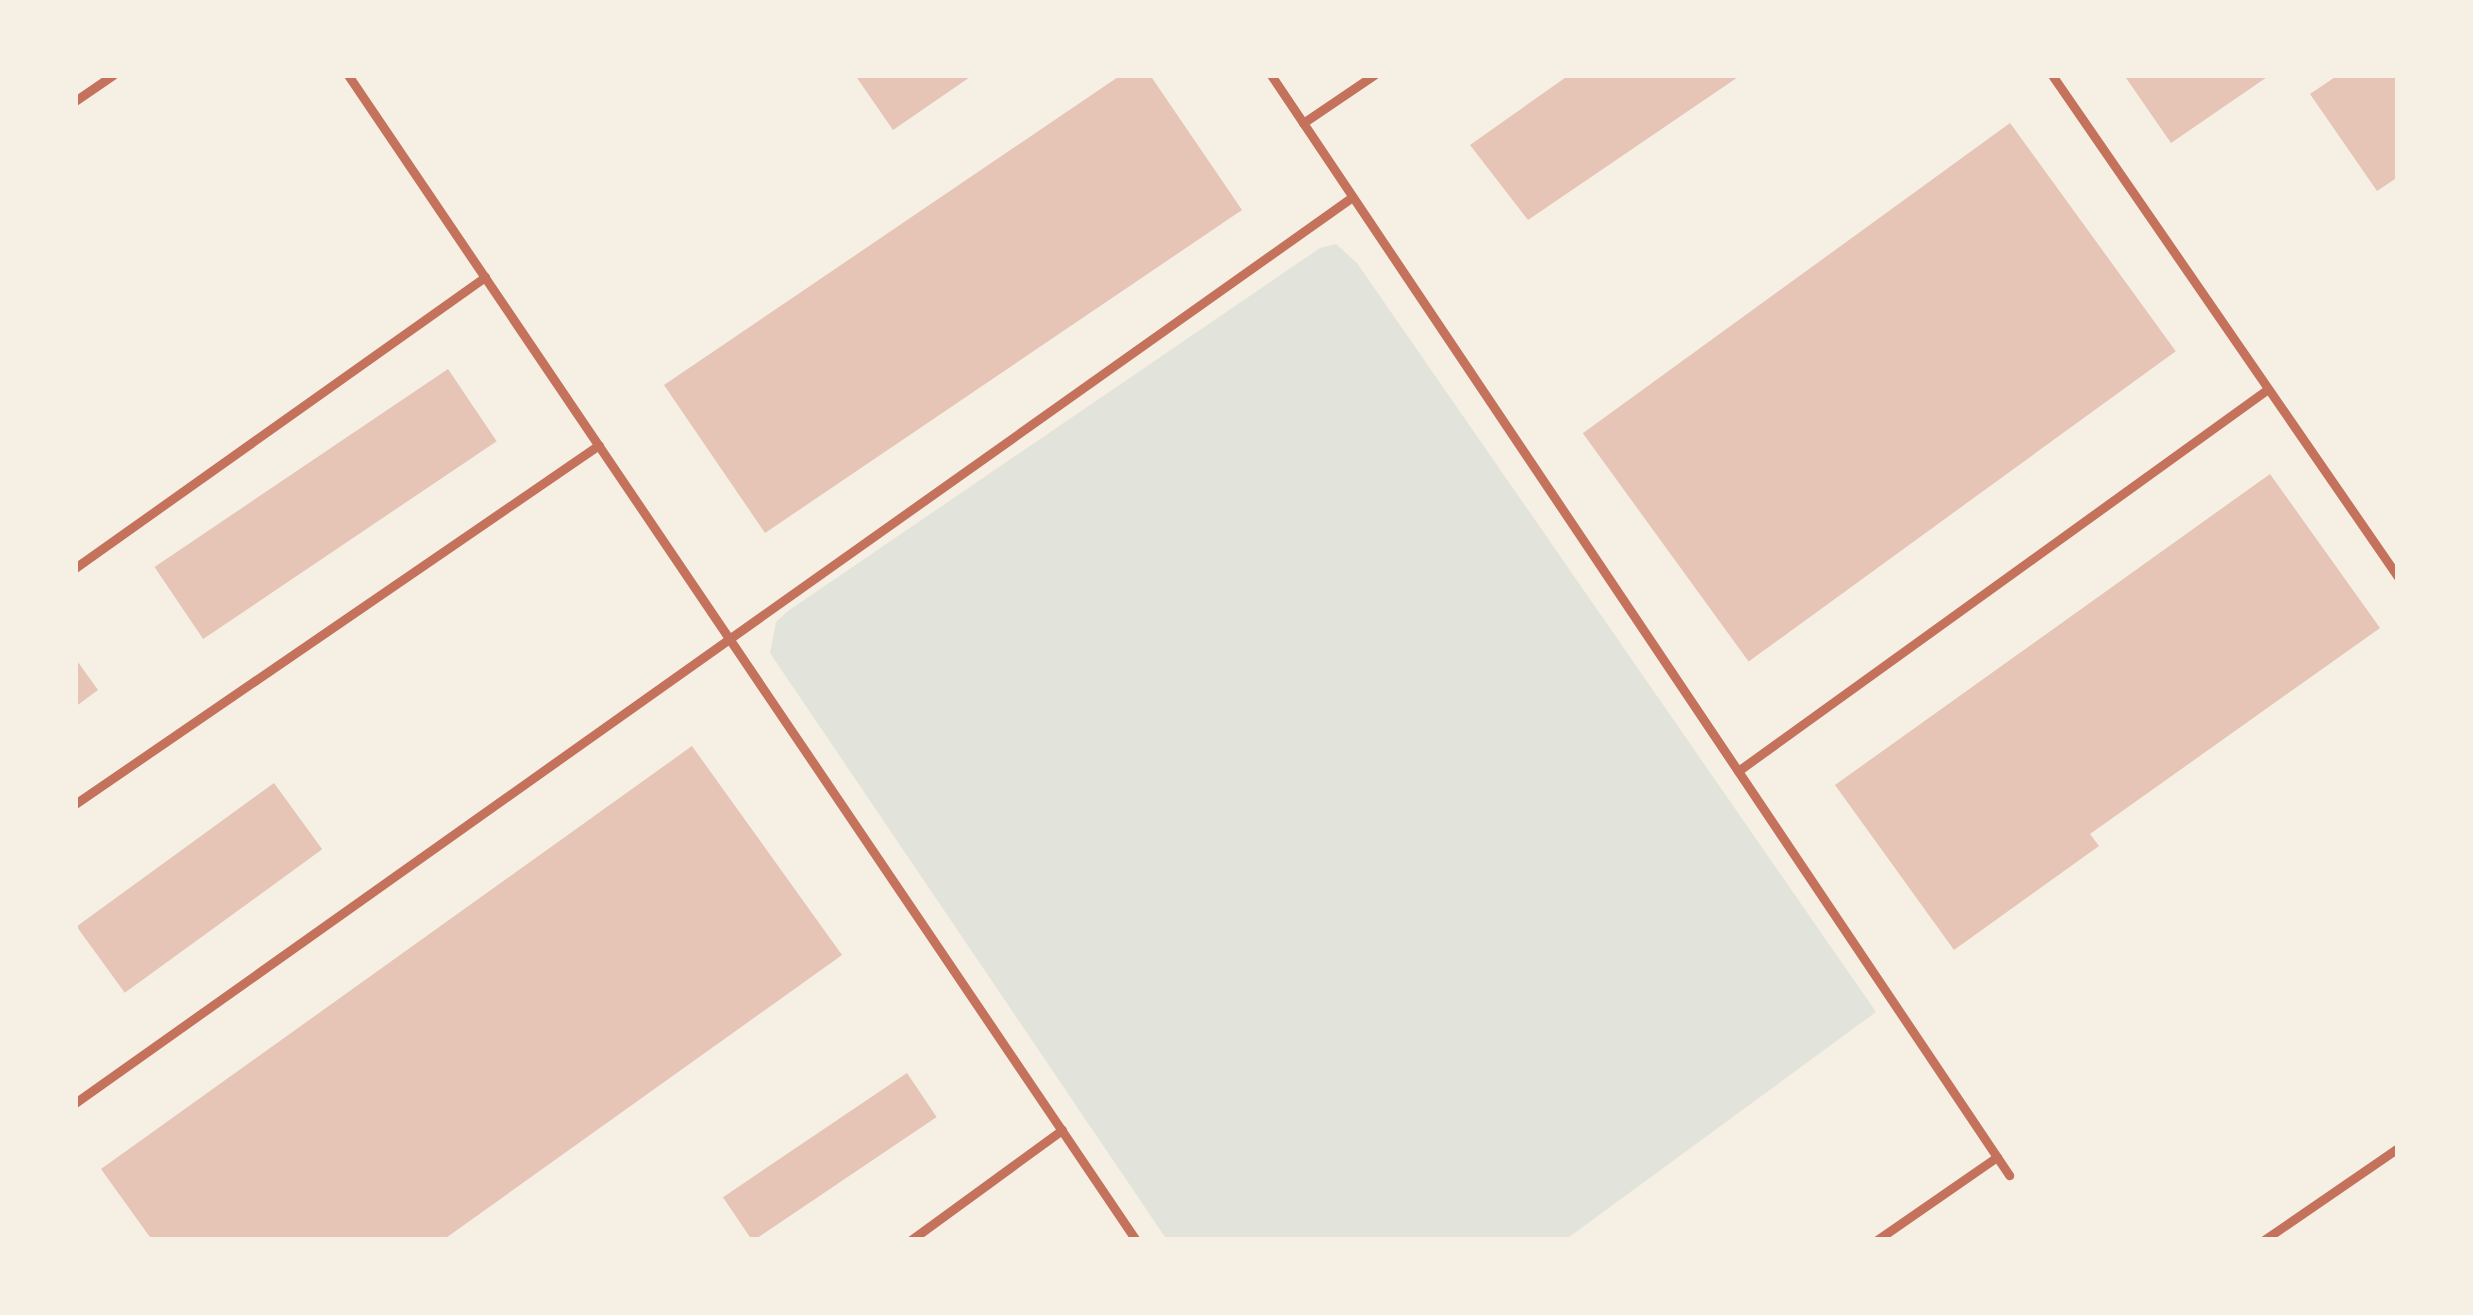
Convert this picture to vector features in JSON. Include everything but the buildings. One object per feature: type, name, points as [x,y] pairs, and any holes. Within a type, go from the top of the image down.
[{"type":"lane","points":[[75,101],[113,75]]},
{"type":"lane","points":[[348,75],[1136,1240]]},
{"type":"lane","points":[[1271,75],[2009,1175]]},
{"type":"lane","points":[[1303,123],[1374,75]]},
{"type":"lane","points":[[2052,75],[2398,577]]},
{"type":"lane","points":[[75,1103],[1352,197]]},
{"type":"lane","points":[[75,568],[485,277]]},
{"type":"lane","points":[[1738,771],[2269,389]]},
{"type":"lane","points":[[75,804],[598,445]]},
{"type":"lane","points":[[911,1240],[1062,1130]]},
{"type":"lane","points":[[2264,1240],[2398,1148]]},
{"type":"lane","points":[[1876,1240],[1996,1157]]},
{"type":"shaded area","points":[[1336,244],[1357,263],[1876,1012],[1565,1240],[1167,1240],[770,653],[776,622],[788,611],[1320,248]]}]
